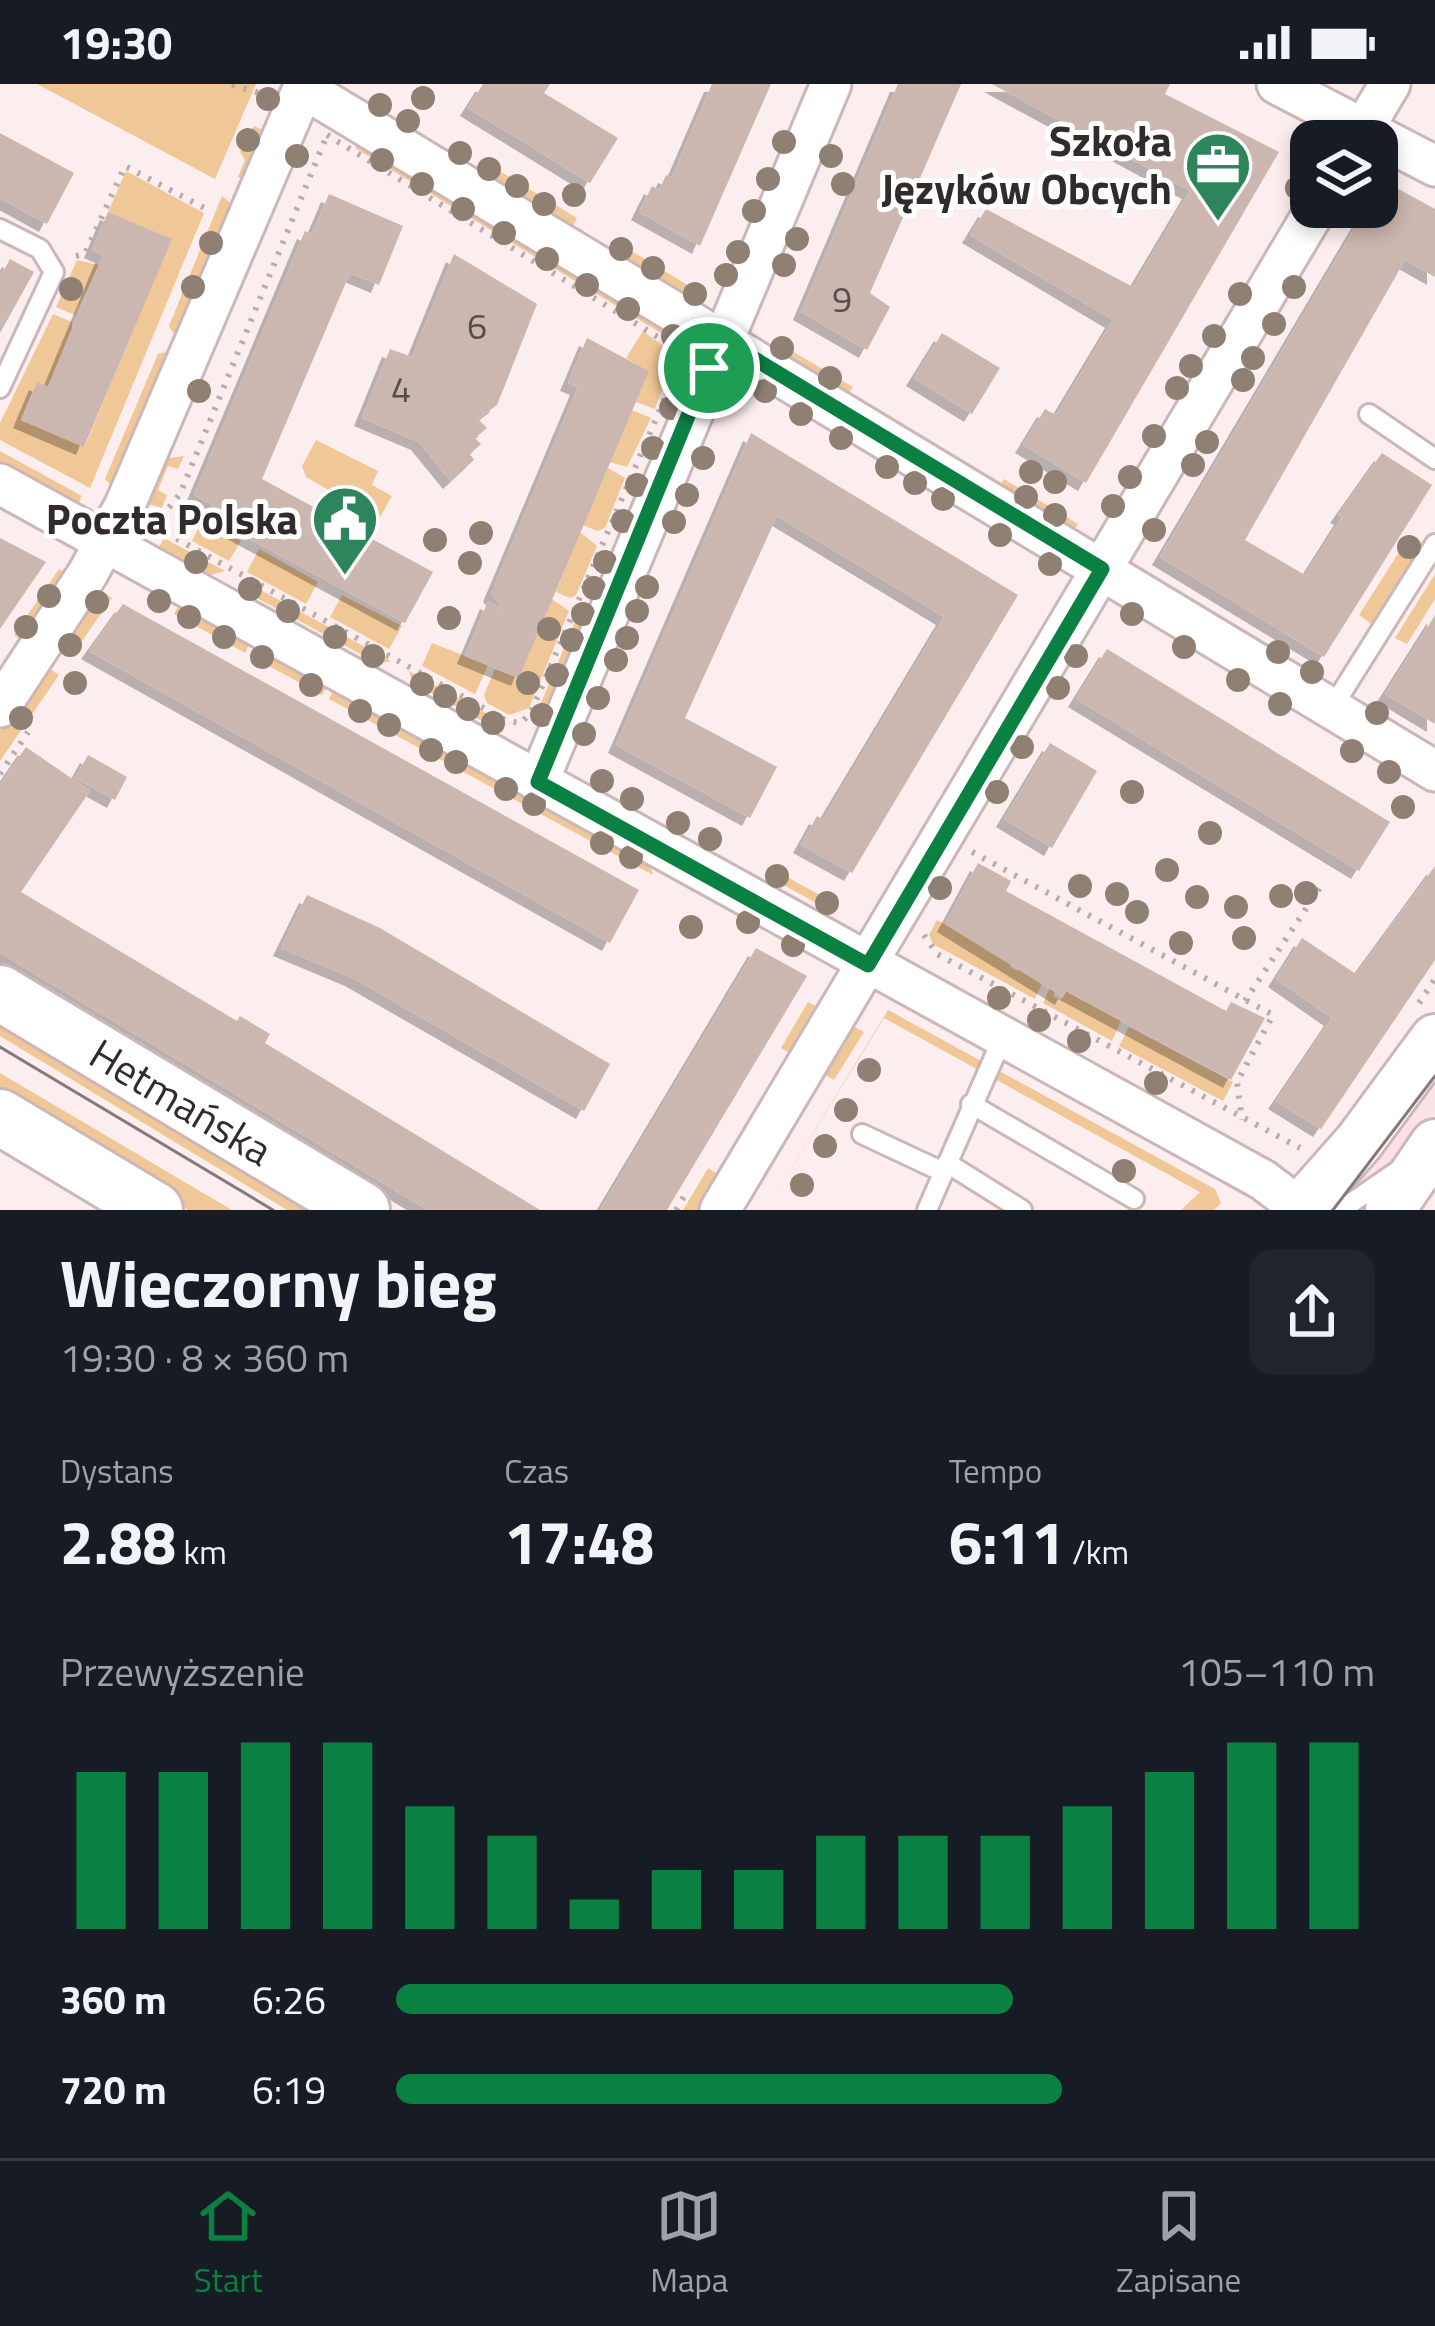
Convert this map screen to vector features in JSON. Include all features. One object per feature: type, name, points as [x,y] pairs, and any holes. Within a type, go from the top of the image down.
[{"type":"main road","name":"Hetmańska","points":[[0,993],[362,1210]]},
{"type":"main road","points":[[0,1118],[154,1210]]},
{"type":"street","points":[[538,782],[720,338],[831,84]]},
{"type":"street","points":[[1277,84],[1334,120]]},
{"type":"street","points":[[1369,120],[1390,84]]},
{"type":"street","points":[[18,713],[147,458],[304,86],[1435,771]]},
{"type":"street","points":[[1398,151],[1435,166]]},
{"type":"street","points":[[704,1200],[868,965],[1305,228]]},
{"type":"street","points":[[0,484],[1263,1180],[1335,1209]]},
{"type":"street","points":[[1335,1209],[1360,1142],[1435,1039]]},
{"type":"street","points":[[1335,1209],[1434,1145]]},
{"type":"lane","points":[[0,229],[40,249],[53,272],[0,388]]},
{"type":"lane","points":[[1369,414],[1435,459]]},
{"type":"lane","points":[[1332,708],[1435,544]]},
{"type":"lane","points":[[927,1210],[1003,1037]]},
{"type":"lane","points":[[971,1104],[1134,1199]]},
{"type":"lane","points":[[862,1134],[945,1168],[1022,1210]]},
{"type":"path","points":[[231,84],[260,93]]},
{"type":"path","points":[[327,135],[684,353],[531,712],[521,723],[507,721],[159,529],[159,520],[180,494],[327,135]]},
{"type":"path","points":[[76,256],[85,254],[125,166],[210,211]]},
{"type":"path","points":[[0,774],[18,713]]},
{"type":"path","points":[[961,871],[983,832]]},
{"type":"path","points":[[972,853],[1273,1015],[1237,1082],[1242,1120]]},
{"type":"path","points":[[1245,1000],[1323,883]]},
{"type":"path","points":[[929,925],[924,934],[929,950],[1292,1147]]},
{"type":"path","points":[[676,1210],[704,1200]]},
{"type":"shaded area","points":[[37,84],[256,84],[215,179]]},
{"type":"shaded area","points":[[254,126],[270,133],[248,182],[238,177],[245,160],[240,152]]},
{"type":"shaded area","points":[[359,139],[683,338],[679,344],[355,148]]},
{"type":"shaded area","points":[[488,164],[577,218],[573,226],[484,172]]},
{"type":"shaded area","points":[[126,171],[204,213],[90,488],[0,440],[0,423],[53,314],[72,322],[72,329],[48,387],[37,382],[21,420],[85,446],[171,239],[108,212]]},
{"type":"shaded area","points":[[222,196],[232,204],[112,486],[105,479],[158,354],[166,352],[174,334],[169,326]]},
{"type":"shaded area","points":[[615,241],[704,295],[699,304],[610,249]]},
{"type":"shaded area","points":[[77,260],[99,265],[75,315],[56,307]]},
{"type":"shaded area","points":[[643,331],[675,355],[655,409],[636,402],[648,371],[626,358]]},
{"type":"shaded area","points":[[775,341],[853,387],[848,395],[771,348]]},
{"type":"shaded area","points":[[632,410],[651,418],[627,467],[610,462]]},
{"type":"shaded area","points":[[316,440],[378,471],[372,485],[392,496],[379,519],[306,477],[302,466]]},
{"type":"shaded area","points":[[0,451],[82,496],[75,509],[0,464]]},
{"type":"shaded area","points":[[184,456],[178,469],[168,466],[158,490],[167,495],[162,508],[143,503],[158,460]]},
{"type":"shaded area","points":[[608,468],[625,478],[605,528],[597,531],[583,525]]},
{"type":"shaded area","points":[[1004,479],[1078,524],[1073,531],[1000,486]]},
{"type":"shaded area","points":[[202,521],[241,541],[229,561],[192,541]]},
{"type":"shaded area","points":[[580,532],[597,546],[576,595],[570,598],[556,592]]},
{"type":"shaded area","points":[[1410,535],[1423,544],[1373,625],[1359,615]]},
{"type":"shaded area","points":[[164,538],[225,571],[198,578],[155,554]]},
{"type":"shaded area","points":[[259,549],[318,582],[306,604],[247,572]]},
{"type":"shaded area","points":[[59,569],[70,575],[24,642],[14,635]]},
{"type":"shaded area","points":[[1435,574],[1435,599],[1407,644],[1395,638]]},
{"type":"shaded area","points":[[242,580],[391,661],[379,664],[244,591]]},
{"type":"shaded area","points":[[97,589],[112,598],[71,657],[57,647]]},
{"type":"shaded area","points":[[342,595],[402,626],[389,649],[330,617]]},
{"type":"shaded area","points":[[552,599],[569,611],[529,708],[509,715],[487,703],[484,695],[495,669],[519,678]]},
{"type":"shaded area","points":[[178,607],[249,645],[245,653],[174,614]]},
{"type":"shaded area","points":[[580,610],[589,613],[543,721],[535,717]]},
{"type":"shaded area","points":[[432,643],[488,665],[475,694],[422,666]]},
{"type":"shaded area","points":[[255,649],[326,688],[322,695],[251,656]]},
{"type":"shaded area","points":[[45,665],[59,675],[0,761],[0,731]]},
{"type":"shaded area","points":[[409,671],[506,724],[502,732],[413,683]]},
{"type":"shaded area","points":[[333,691],[650,864],[653,875],[329,699]]},
{"type":"shaded area","points":[[774,870],[831,901],[827,909],[769,877]]},
{"type":"shaded area","points":[[937,920],[1013,961],[1010,967],[1018,971],[1021,966],[1044,979],[1035,999],[933,944],[929,935]]},
{"type":"shaded area","points":[[1052,983],[1058,986],[1053,996],[1061,1000],[1066,991],[1121,1021],[1112,1041],[1043,1003]]},
{"type":"shaded area","points":[[808,1002],[819,1008],[791,1054],[781,1048]]},
{"type":"shaded area","points":[[888,1010],[1215,1189],[1221,1203],[1214,1210],[1181,1210],[1200,1192],[884,1018],[766,1210]]},
{"type":"shaded area","points":[[0,1013],[328,1210],[287,1210],[0,1036]]},
{"type":"shaded area","points":[[853,1026],[864,1032],[834,1080],[824,1074]]},
{"type":"shaded area","points":[[1129,1027],[1233,1082],[1223,1101],[1119,1046]]},
{"type":"shaded area","points":[[1435,1065],[1435,1113],[1381,1188],[1363,1210],[1321,1210]]},
{"type":"shaded area","points":[[0,1073],[232,1210],[188,1210],[0,1098]]},
{"type":"shaded area","points":[[708,1168],[719,1175],[698,1210],[683,1210]]},
{"type":"building","points":[[483,84],[550,84],[544,93],[618,138],[590,183],[468,108]]},
{"type":"building","points":[[712,84],[771,84],[700,246],[639,212],[652,186],[659,190],[666,175],[672,177]]},
{"type":"building","points":[[898,84],[961,84],[870,293],[890,307],[867,350],[801,312]]},
{"type":"building","points":[[992,84],[1170,84],[1165,94],[1279,152],[1086,483],[1023,445],[1045,409],[1056,415],[1113,320],[970,235],[986,209],[1133,287],[1190,191]]},
{"type":"building","points":[[0,133],[74,173],[47,224],[0,198]]},
{"type":"building","points":[[1398,189],[1435,209],[1435,277],[1405,260],[1245,540],[1305,575],[1342,517],[1338,515],[1382,453],[1432,485],[1324,657],[1160,557],[1355,228],[1398,228]]},
{"type":"building","points":[[329,194],[403,226],[379,285],[350,273],[262,479],[433,572],[405,623],[211,518],[217,508],[194,495],[305,231],[312,234]]},
{"type":"building","points":[[108,212],[172,239],[84,447],[21,420],[37,382],[48,387],[103,255],[92,250]]},
{"type":"building","points":[[454,254],[537,304],[497,405],[478,419],[487,428],[475,438],[481,444],[470,454],[474,460],[451,481],[419,442],[362,418],[390,349],[412,357]]},
{"type":"building","points":[[10,259],[34,272],[0,333],[0,277]]},
{"type":"building","points":[[942,333],[1000,368],[972,414],[914,378]]},
{"type":"building","points":[[587,338],[649,371],[519,678],[465,656],[488,601],[505,610],[491,594],[578,387],[568,383]]},
{"type":"building","points":[[751,433],[1018,595],[852,873],[801,845],[817,816],[823,819],[944,617],[777,516],[685,718],[777,767],[750,818],[616,745]]},
{"type":"building","points":[[0,538],[46,562],[0,629]]},
{"type":"building","points":[[123,604],[639,890],[610,943],[89,651]]},
{"type":"building","points":[[1435,615],[1435,724],[1385,694]]},
{"type":"building","points":[[1107,649],[1390,822],[1359,871],[1076,699]]},
{"type":"building","points":[[1050,743],[1097,771],[1052,848],[1004,819]]},
{"type":"building","points":[[26,747],[90,791],[21,892],[237,1021],[240,1016],[270,1034],[265,1043],[540,1210],[428,1210],[0,953],[0,785]]},
{"type":"building","points":[[88,755],[127,777],[115,800],[75,778]]},
{"type":"building","points":[[978,863],[1011,881],[1006,891],[1226,1011],[1231,1002],[1265,1018],[1231,1080],[1066,991],[1063,997],[945,924]]},
{"type":"building","points":[[1435,866],[1435,960],[1321,1129],[1276,1101],[1332,1018],[1276,979],[1302,938],[1356,974]]},
{"type":"building","points":[[307,895],[380,928],[610,1064],[584,1111],[353,978],[281,948]]},
{"type":"building","points":[[756,948],[807,976],[667,1210],[600,1210]]},
{"type":"tram line","points":[[0,1047],[273,1210]]},
{"type":"tram line","points":[[1333,1210],[1435,1076]]},
{"type":"place","name":"Szkoła Języków Obcych","points":[[1218,224]]},
{"type":"place","name":"Poczta Polska","points":[[345,578]]},
{"type":"route","points":[[720,338],[1102,569],[868,965],[538,782],[709,368],[720,338]]}]
